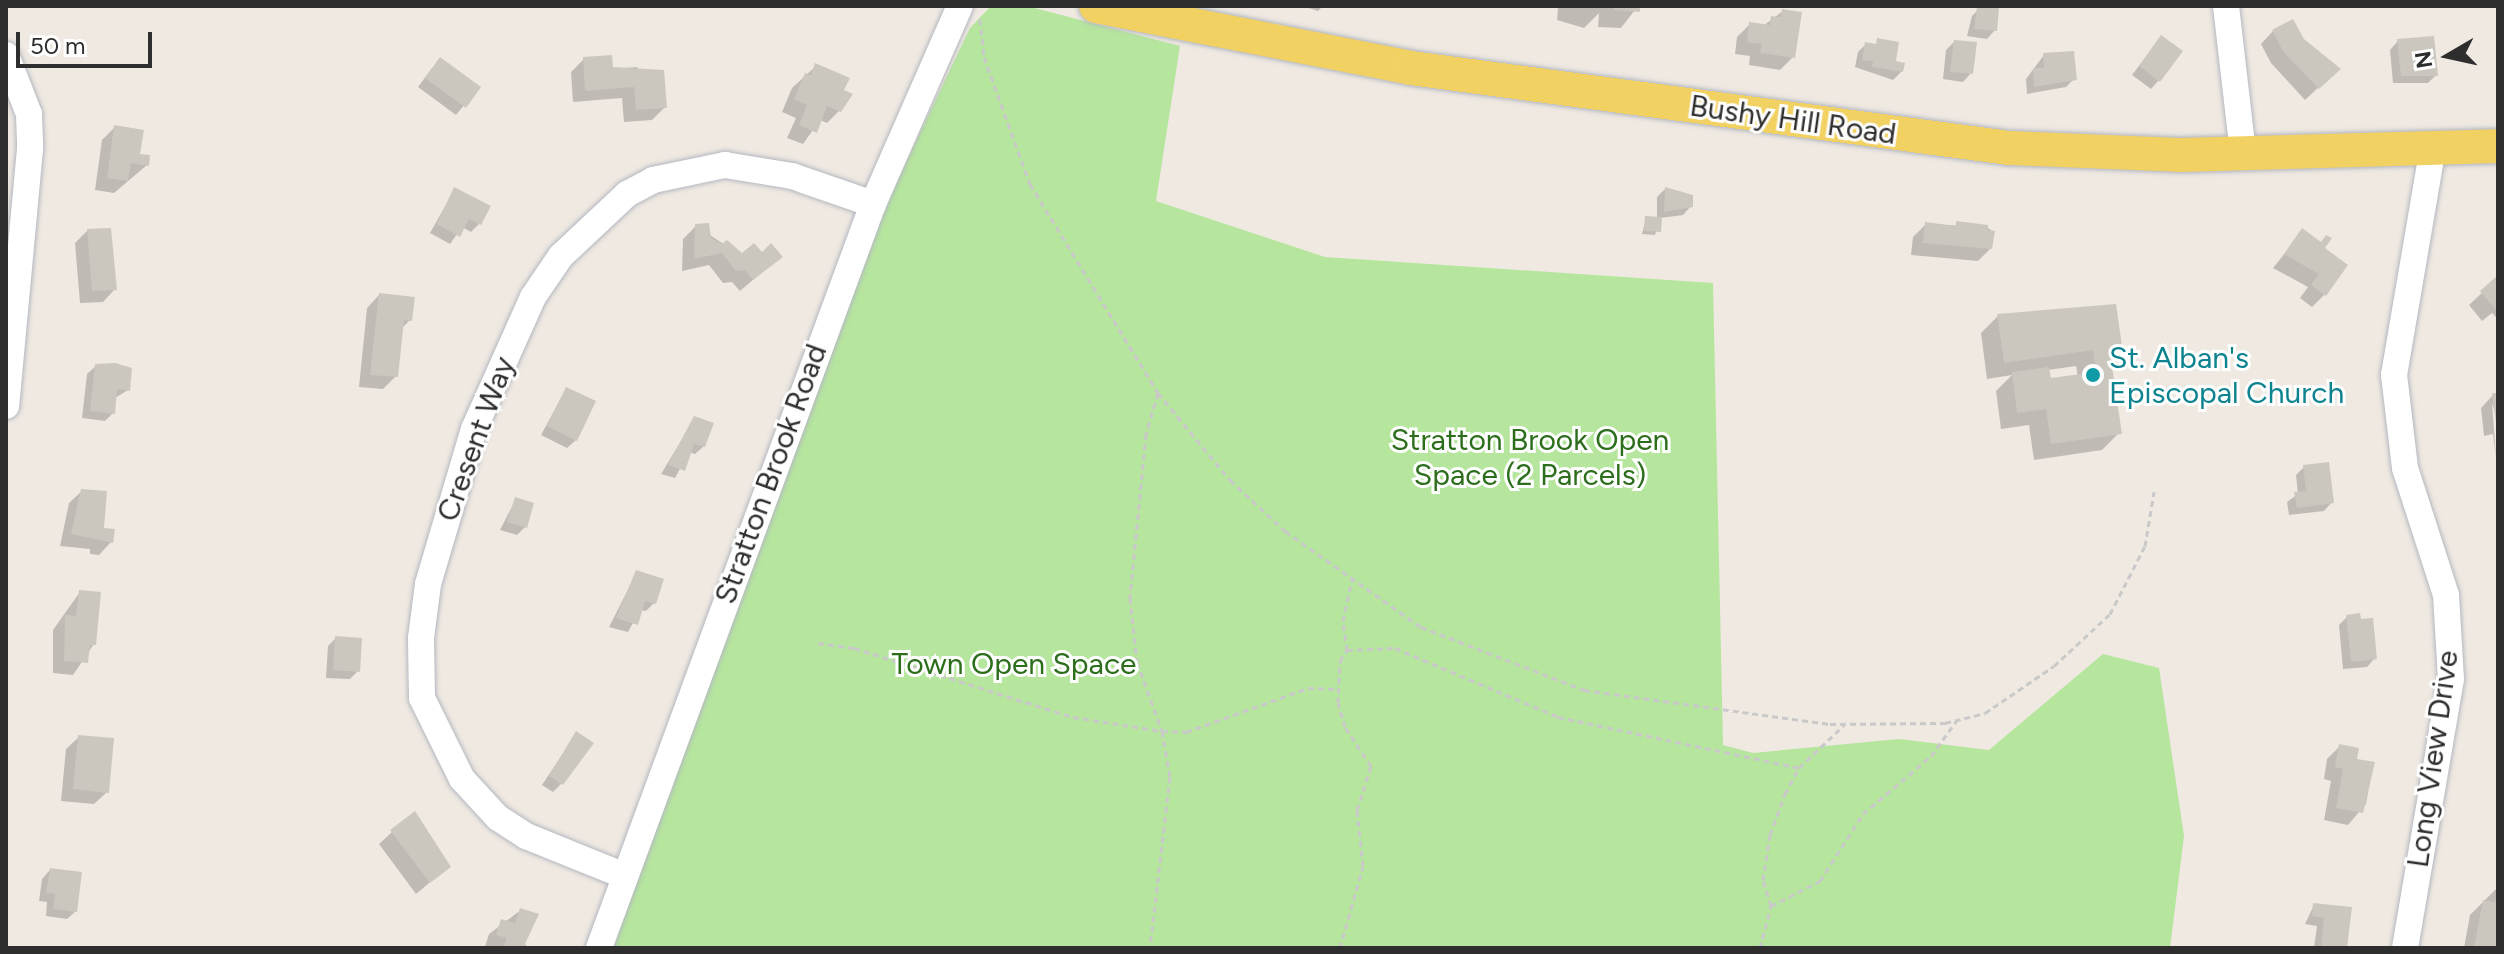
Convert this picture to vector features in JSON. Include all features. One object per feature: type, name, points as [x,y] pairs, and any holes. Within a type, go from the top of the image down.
[{"type":"main road","name":"Bushy Hill Road","points":[[1096,6],[1411,68],[1811,124],[2009,148],[2243,153],[2498,146]]},
{"type":"street","name":"Stratton Brook Road","points":[[599,948],[873,204],[960,6]]},
{"type":"street","points":[[2226,6],[2243,153]]},
{"type":"street","points":[[6,55],[29,114],[30,149],[6,406]]},
{"type":"street","name":"Long View Drive","points":[[2405,948],[2451,679],[2446,595],[2405,468],[2394,375],[2433,147]]},
{"type":"street","name":"Cresent Way","points":[[625,876],[526,836],[498,818],[462,779],[422,698],[421,638],[428,584],[474,429],[533,297],[561,256],[627,194],[653,180],[725,165],[792,176],[873,204]]},
{"type":"path","points":[[979,6],[984,57],[1030,184],[1158,393],[1230,480],[1285,531],[1421,627],[1584,690],[1844,725],[1957,720],[1985,713],[2013,695],[2110,614],[2145,546],[2154,492]]},
{"type":"path","points":[[1150,948],[1170,804],[1162,731],[1130,630],[1141,477],[1158,393]]},
{"type":"path","points":[[1340,948],[1363,866],[1357,810],[1371,766],[1345,727],[1337,689],[1340,661],[1347,650],[1343,621],[1352,578]]},
{"type":"path","points":[[818,643],[854,648],[1073,717],[1162,731],[1186,732],[1308,688],[1337,689]]},
{"type":"path","points":[[1347,650],[1395,648],[1558,717],[1799,768]]},
{"type":"path","points":[[1771,906],[1820,881],[1863,814],[1931,756],[1957,720]]},
{"type":"path","points":[[1760,948],[1771,906],[1763,880],[1770,835],[1799,768],[1844,725]]},
{"type":"green space","points":[[991,6],[1027,6],[1180,46],[1156,201],[1325,257],[1713,283],[1723,745],[1753,753],[1899,739],[1989,750],[2103,654],[2159,668],[2184,836],[2170,948],[612,948],[725,618],[894,187],[970,28]]},
{"type":"building","points":[[1614,6],[1640,6],[1640,12],[1614,10]]},
{"type":"building","points":[[1977,6],[1999,8],[1997,31],[1974,29]]},
{"type":"building","points":[[1782,9],[1802,12],[1795,58],[1760,53],[1762,44],[1747,42],[1749,22],[1770,25],[1771,16],[1781,17]]},
{"type":"building","points":[[2293,19],[2304,39],[2341,69],[2319,89],[2283,51],[2272,30]]},
{"type":"building","points":[[2161,35],[2183,51],[2160,82],[2139,66]]},
{"type":"building","points":[[2434,36],[2438,76],[2401,76],[2397,39]]},
{"type":"building","points":[[1877,38],[1899,42],[1896,61],[1905,63],[1903,72],[1872,67],[1873,61],[1862,60],[1865,42],[1876,44]]},
{"type":"building","points":[[1954,40],[1977,42],[1973,74],[1950,72]]},
{"type":"building","points":[[2074,51],[2077,80],[2034,87],[2033,68],[2044,68],[2043,53]]},
{"type":"building","points":[[612,55],[613,67],[664,70],[667,108],[636,110],[634,87],[585,91],[583,57]]},
{"type":"building","points":[[440,57],[481,87],[466,108],[425,78]]},
{"type":"building","points":[[815,63],[850,78],[844,90],[853,94],[841,112],[827,106],[817,133],[799,125],[807,105],[794,99],[805,73],[811,75]]},
{"type":"building","points":[[114,125],[144,130],[140,154],[150,155],[149,166],[131,163],[128,181],[107,178]]},
{"type":"building","points":[[454,187],[491,206],[481,225],[469,219],[460,237],[437,224]]},
{"type":"building","points":[[1665,187],[1693,195],[1693,207],[1664,212]]},
{"type":"building","points":[[1645,216],[1662,217],[1661,232],[1644,231]]},
{"type":"building","points":[[1956,221],[1988,225],[1988,230],[1995,231],[1992,249],[1923,243],[1925,222],[1956,226]]},
{"type":"building","points":[[709,223],[711,238],[722,244],[727,240],[742,253],[754,243],[762,252],[771,243],[783,257],[753,280],[745,270],[736,271],[722,253],[694,259],[695,224]]},
{"type":"building","points":[[111,228],[117,290],[92,291],[87,229]]},
{"type":"building","points":[[2302,228],[2321,242],[2326,235],[2332,238],[2325,248],[2348,265],[2326,296],[2311,285],[2319,274],[2284,254]]},
{"type":"building","points":[[2498,275],[2498,309],[2496,310],[2480,291]]},
{"type":"building","points":[[379,293],[415,297],[412,321],[404,320],[398,377],[370,375]]},
{"type":"building","name":"St. Alban's Episcopal Church","points":[[2116,304],[2122,346],[2109,347],[2122,434],[2051,444],[2046,409],[2017,413],[2012,372],[2049,367],[2051,378],[2096,372],[2093,350],[2004,363],[1997,314]]},
{"type":"building","points":[[115,363],[132,368],[130,391],[117,389],[115,414],[90,411],[95,364]]},
{"type":"building","points":[[566,387],[596,401],[577,441],[547,426]]},
{"type":"building","points":[[2492,393],[2498,393],[2498,422],[2496,422]]},
{"type":"building","points":[[694,416],[714,423],[705,447],[694,444],[685,471],[668,465]]},
{"type":"building","points":[[2329,462],[2334,503],[2297,508],[2294,492],[2306,491],[2303,465]]},
{"type":"building","points":[[81,489],[107,491],[104,528],[115,529],[113,543],[71,534]]},
{"type":"building","points":[[515,497],[534,503],[527,528],[507,522]]},
{"type":"building","points":[[636,570],[664,579],[656,604],[645,601],[638,625],[616,618]]},
{"type":"building","points":[[79,590],[101,592],[96,645],[90,645],[88,663],[64,661],[65,615],[76,616]]},
{"type":"building","points":[[2360,613],[2361,619],[2373,618],[2377,659],[2351,662],[2346,615]]},
{"type":"building","points":[[335,636],[362,638],[360,672],[333,670]]},
{"type":"building","points":[[576,731],[594,743],[563,785],[549,776]]},
{"type":"building","points":[[78,735],[114,738],[109,793],[73,789]]},
{"type":"building","points":[[2339,744],[2359,748],[2357,759],[2375,762],[2363,813],[2336,808],[2343,769],[2335,767]]},
{"type":"building","points":[[415,811],[451,867],[430,883],[390,830]]},
{"type":"building","points":[[50,868],[82,872],[77,912],[53,909],[55,894],[46,893]]},
{"type":"building","points":[[2498,894],[2498,948],[2474,948],[2483,900],[2495,902]]},
{"type":"building","points":[[2313,903],[2352,907],[2347,948],[2321,947],[2324,918],[2312,916]]},
{"type":"building","points":[[520,908],[539,914],[525,944],[529,948],[503,948],[507,938],[496,935],[501,919],[515,923]]},
{"type":"place","name":"St. Alban's Episcopal Church","points":[[2093,375]]},
{"type":"park label","name":"Stratton Brook Open Space (2 Parcels)","points":[[1530,457]]},
{"type":"park label","name":"Town Open Space","points":[[1014,664]]}]
